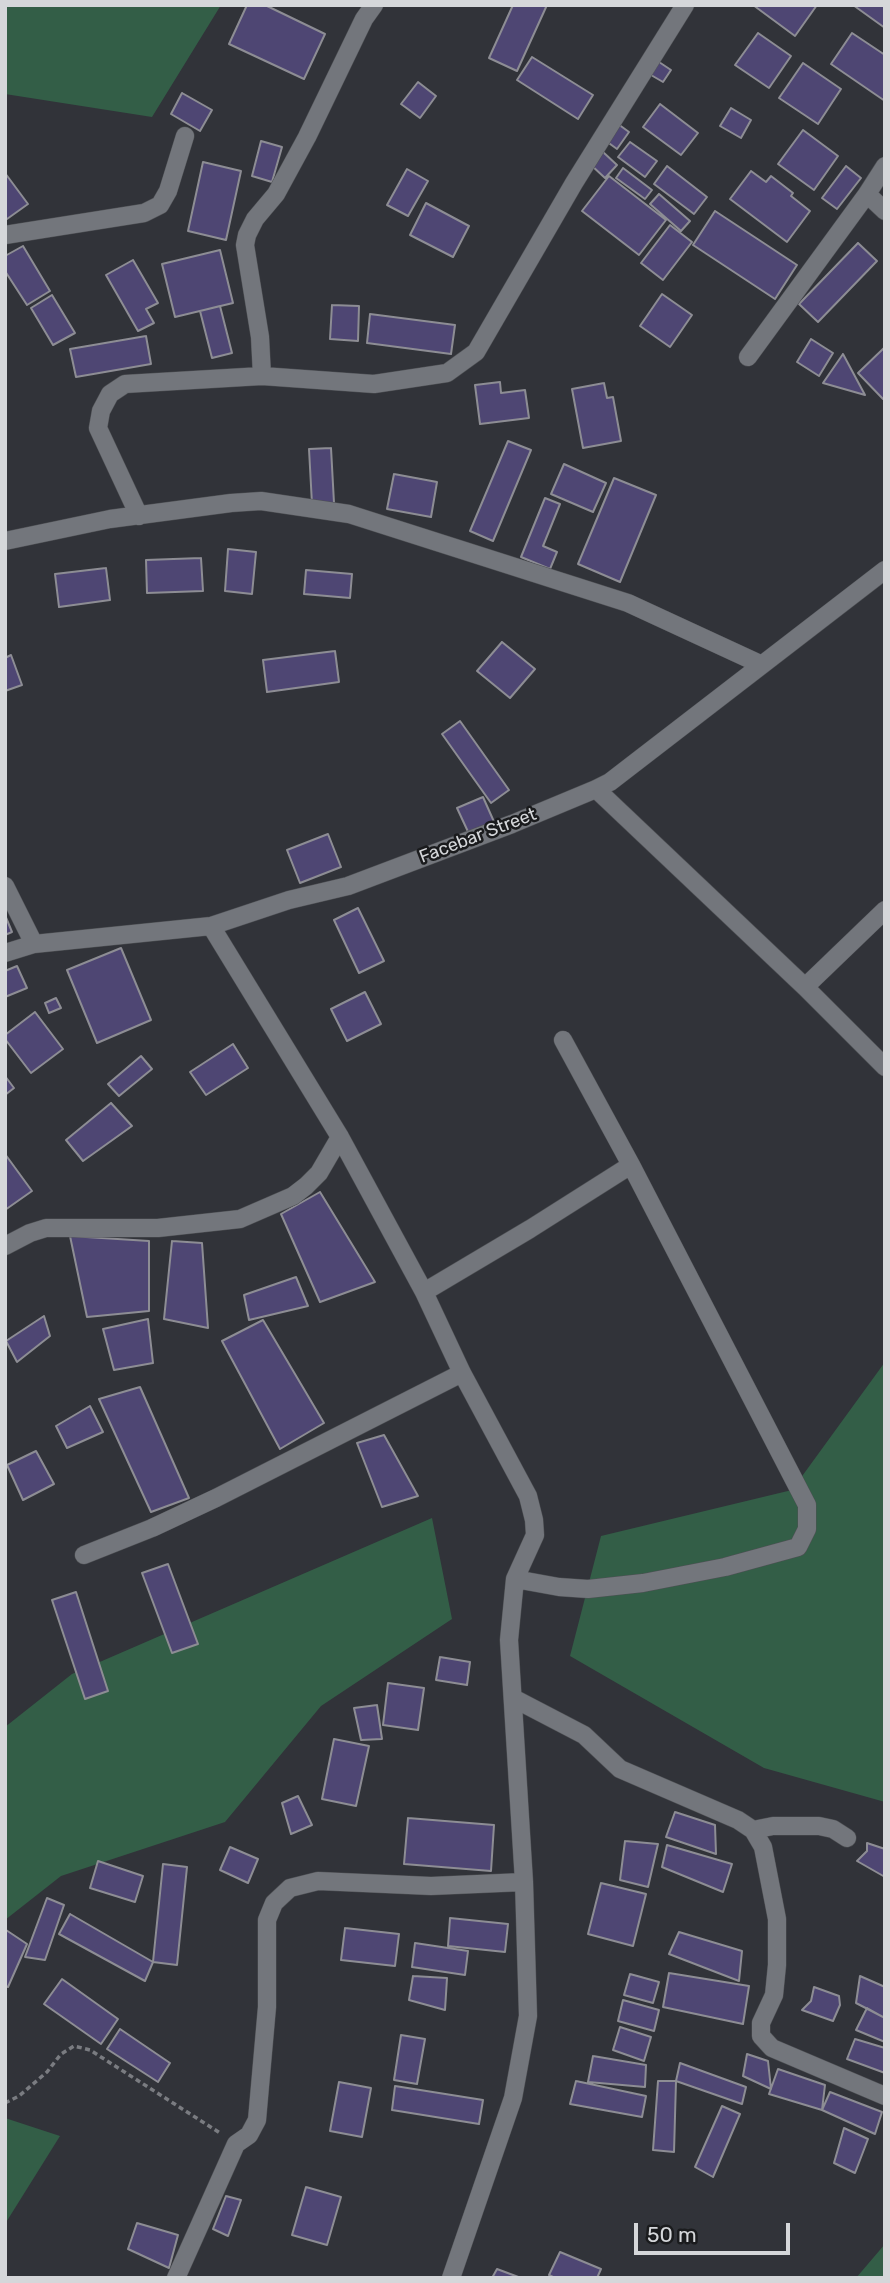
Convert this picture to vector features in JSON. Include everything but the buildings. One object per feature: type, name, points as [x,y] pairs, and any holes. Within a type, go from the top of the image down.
[{"type":"street","points":[[262,376],[260,337],[245,245],[247,235],[255,219],[281,186],[364,19],[374,5]]},
{"type":"street","points":[[139,516],[98,428],[101,411],[110,394],[125,384],[262,376],[374,384],[447,373],[476,352],[574,183],[685,5]]},
{"type":"street","points":[[5,235],[144,213],[160,205],[168,191],[185,136]]},
{"type":"street","points":[[748,357],[885,166]]},
{"type":"street","points":[[867,194],[885,211]]},
{"type":"street","points":[[5,541],[110,519],[261,502],[349,513],[628,603],[760,664]]},
{"type":"street","name":"Facebar Street","points":[[5,953],[34,944],[211,926],[289,900],[348,886],[596,789],[610,782],[885,569]]},
{"type":"street","points":[[596,789],[805,986],[885,1067]]},
{"type":"street","points":[[5,886],[34,944]]},
{"type":"street","points":[[805,986],[885,910]]},
{"type":"street","points":[[211,926],[340,1137],[424,1292],[461,1373],[528,1496],[534,1520],[535,1535],[515,1578],[509,1640],[524,1882],[528,2016],[513,2098],[451,2278]]},
{"type":"street","points":[[515,1578],[559,1587],[588,1589],[643,1583],[724,1567],[798,1547],[807,1529],[807,1504],[563,1040]]},
{"type":"street","points":[[5,1246],[46,1228],[158,1228],[240,1219],[293,1196],[306,1186],[319,1173],[340,1137]]},
{"type":"street","points":[[424,1292],[631,1165]]},
{"type":"street","points":[[83,1555],[152,1528],[216,1498],[461,1373]]},
{"type":"street","points":[[513,1698],[584,1735],[620,1769],[753,1830],[763,1847],[777,1919],[774,1995],[761,2023],[761,2036],[772,2048],[885,2096]]},
{"type":"street","points":[[753,1830],[773,1826],[819,1826],[833,1829],[847,1838]]},
{"type":"street","points":[[177,2278],[236,2144],[249,2136],[257,2120],[267,2007],[267,1920],[275,1903],[290,1888],[318,1881],[431,1886],[524,1882]]},
{"type":"path","points":[[5,2103],[19,2096],[47,2072],[61,2054],[74,2046],[90,2050],[236,2144]]},
{"type":"green space","points":[[5,5],[221,5],[152,117],[5,94]]},
{"type":"green space","points":[[885,1362],[885,1802],[764,1768],[570,1656],[601,1536],[792,1490]]},
{"type":"green space","points":[[432,1518],[452,1619],[321,1706],[225,1822],[61,1876],[5,1920],[5,1727],[72,1674]]},
{"type":"green space","points":[[5,2118],[60,2136],[5,2224]]},
{"type":"green space","points":[[885,2244],[885,2278],[856,2278]]}]
